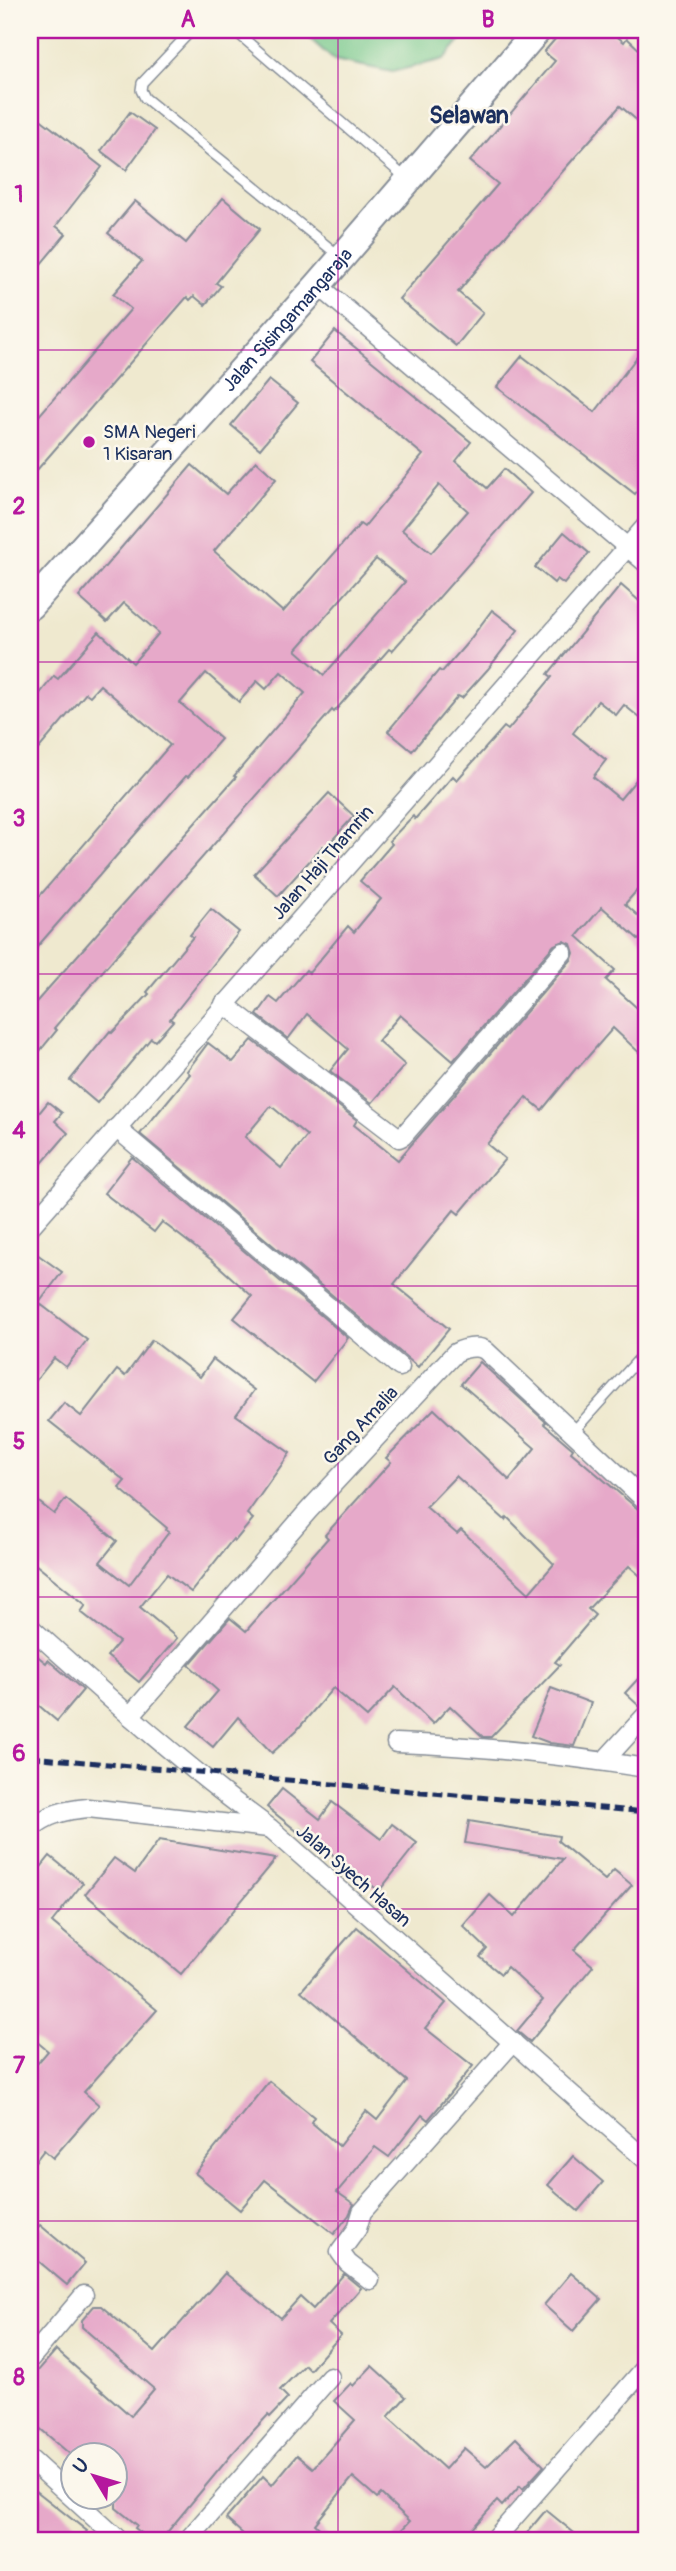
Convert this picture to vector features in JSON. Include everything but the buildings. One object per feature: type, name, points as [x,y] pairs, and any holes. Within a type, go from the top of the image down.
[{"type":"street","name":"Jalan Sisingamangaraja","points":[[30,606],[318,285],[538,30]]},
{"type":"street","points":[[318,285],[646,563]]},
{"type":"street","name":"Jalan Haji Thamrin","points":[[30,1227],[646,526]]},
{"type":"street","points":[[224,1004],[399,1138],[563,952]]},
{"type":"street","points":[[116,1128],[400,1367]]},
{"type":"street","name":"Gang Amalia","points":[[130,1716],[308,1511],[455,1353],[471,1348],[485,1350],[646,1501]]},
{"type":"street","name":"Jalan Syech Hasan","points":[[30,1627],[219,1792],[270,1828],[646,2160]]},
{"type":"street","points":[[604,1761],[646,1715]]},
{"type":"street","points":[[396,1743],[437,1744],[604,1761],[646,1768]]},
{"type":"street","points":[[30,1829],[41,1819],[63,1810],[89,1808],[270,1828]]},
{"type":"street","points":[[370,2280],[348,2263],[340,2252],[357,2229],[362,2213],[513,2042]]},
{"type":"street","points":[[30,2359],[84,2295]]},
{"type":"street","points":[[493,2541],[646,2367]]},
{"type":"street","points":[[187,2541],[330,2377]]},
{"type":"street","points":[[30,2459],[120,2541]]},
{"type":"lane","points":[[192,30],[142,83],[141,90],[145,97],[341,258]]},
{"type":"lane","points":[[234,30],[408,180]]},
{"type":"lane","points":[[573,1432],[646,1351]]},
{"type":"green space","points":[[300,30],[469,30],[444,59],[392,72],[334,60]]},
{"type":"railway","points":[[30,1757],[646,1812]]},
{"type":"place","name":"SMA Negeri 1 Kisaran","points":[[89,442]]},
{"type":"district","name":"Selawan","points":[[469,115]]}]
